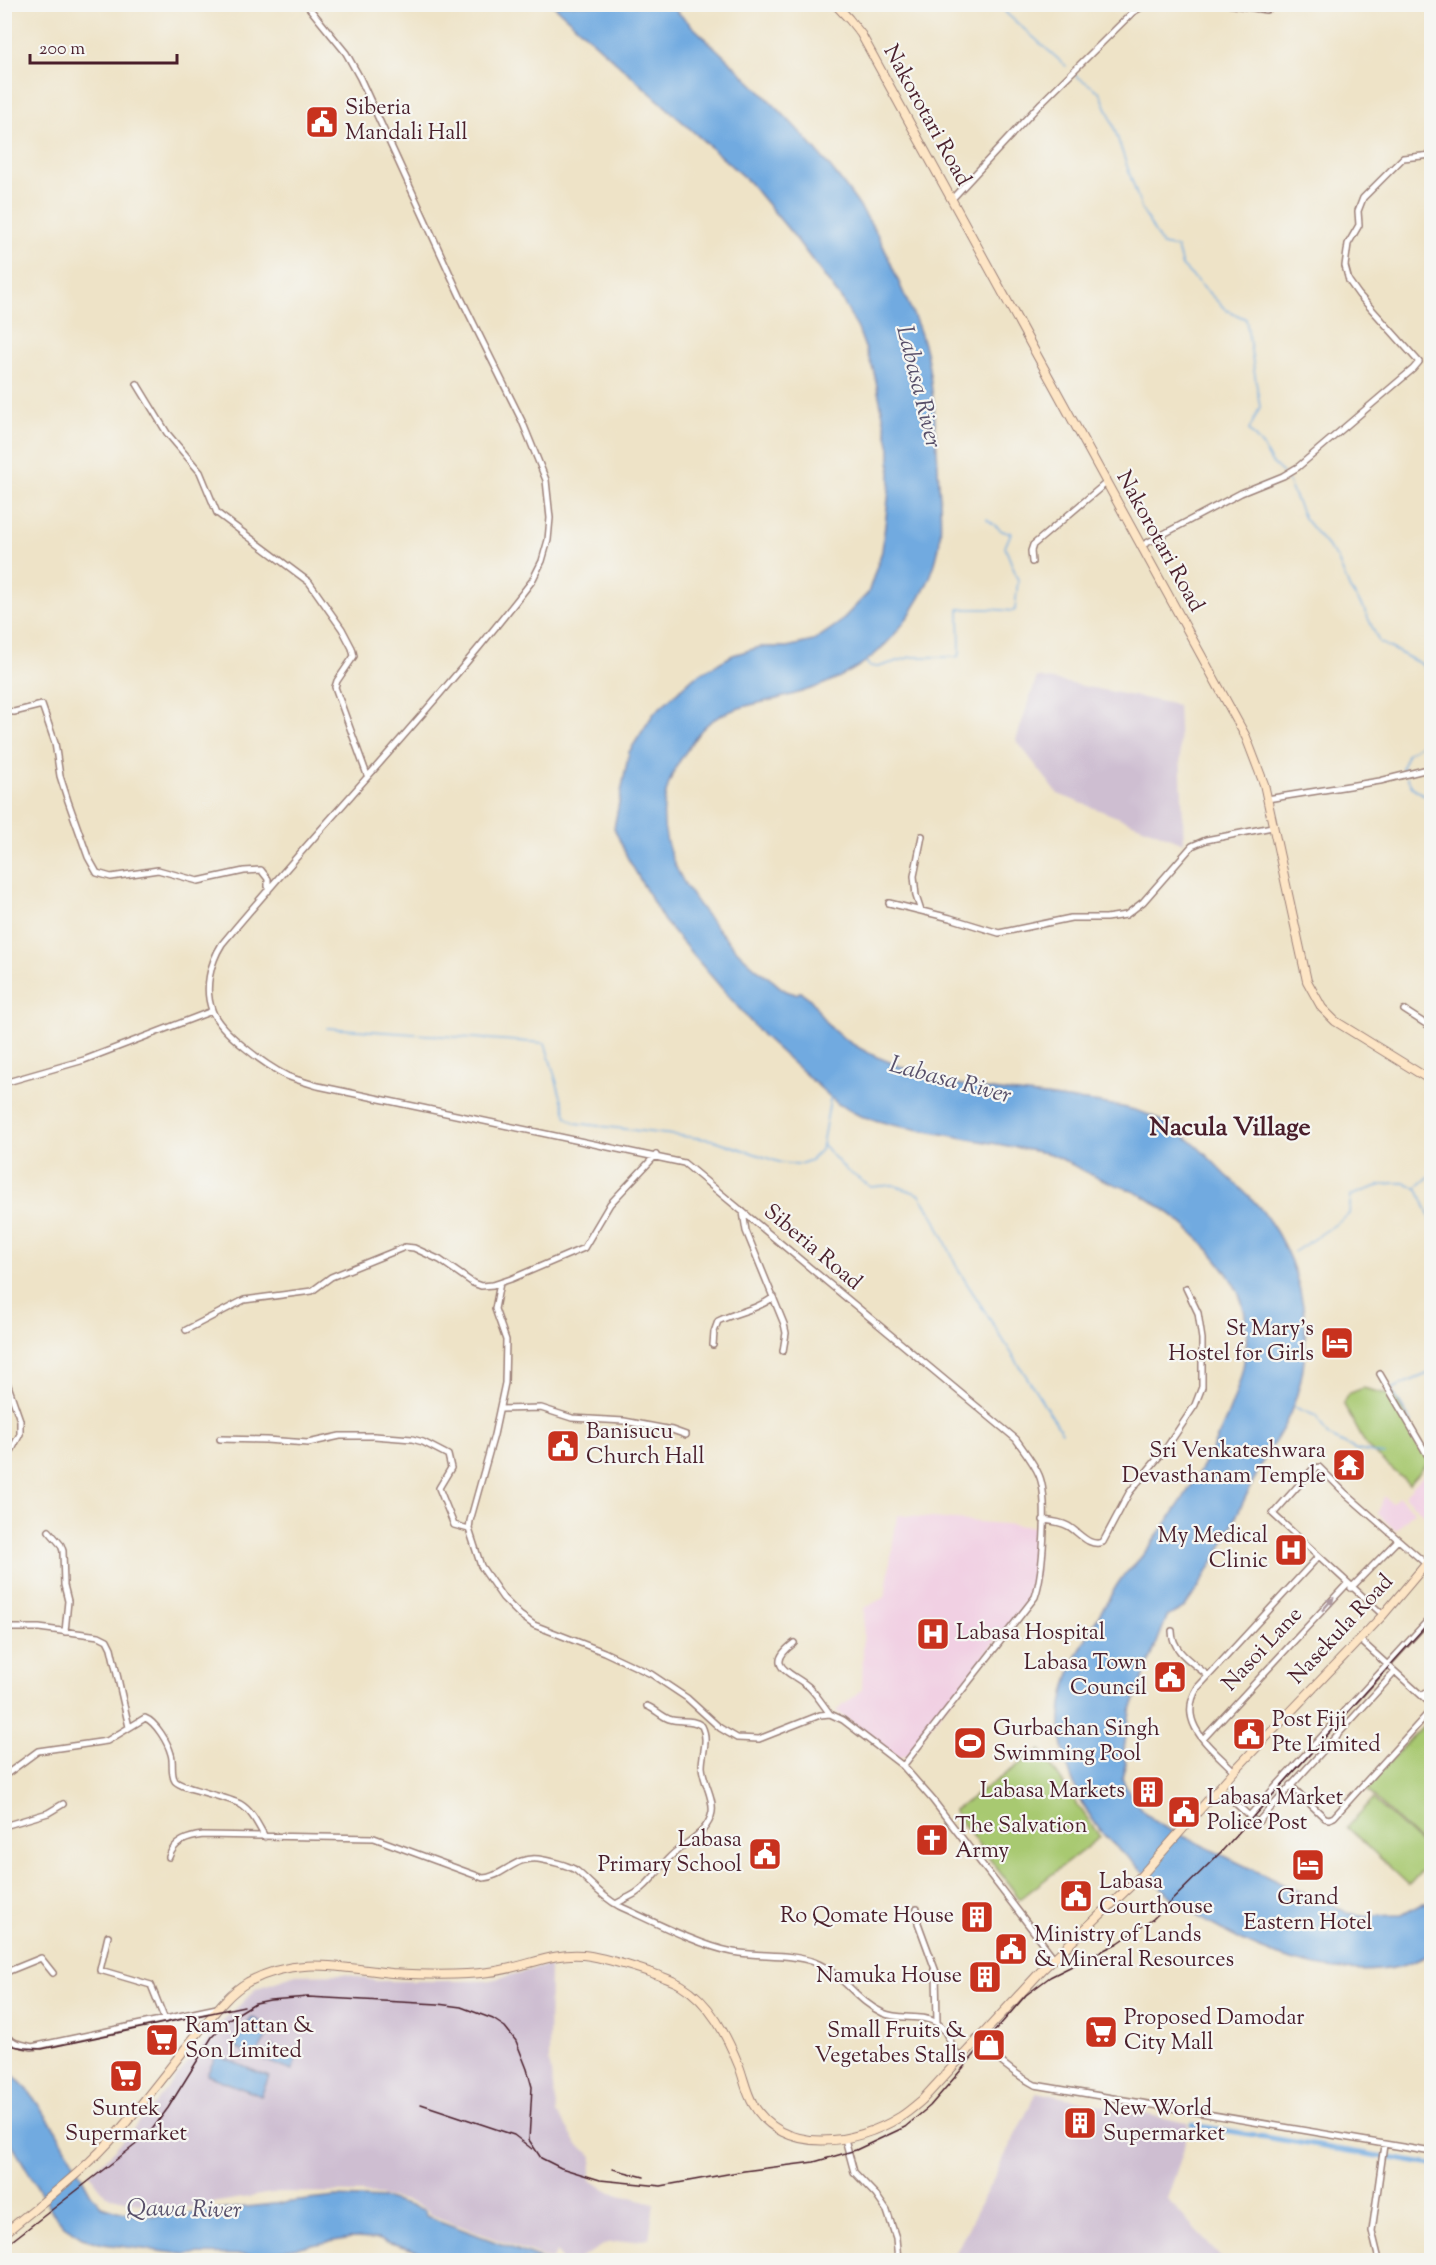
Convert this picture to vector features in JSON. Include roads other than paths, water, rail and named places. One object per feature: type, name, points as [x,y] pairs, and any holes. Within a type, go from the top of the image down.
[{"type":"main road","name":"Nakorotari Road","points":[[835,4],[861,34],[1246,737],[1259,767],[1268,800],[1307,981],[1314,995],[1335,1021],[1431,1081]]},
{"type":"main road","name":"Nasekula Road","points":[[4,2234],[83,2166],[117,2133],[218,2008],[248,1982],[282,1969],[303,1965],[455,1974],[505,1970],[571,1955],[594,1957],[676,1983],[694,1993],[708,2008],[721,2028],[740,2067],[751,2100],[760,2115],[780,2130],[799,2139],[825,2141],[845,2139],[899,2118],[922,2100],[976,2039],[1054,1958],[1141,1876],[1220,1789],[1234,1770],[1383,1616],[1431,1557]]},
{"type":"street","points":[[4,1083],[84,1060],[212,1011],[208,984],[217,953],[366,775],[452,679],[532,581],[542,561],[548,540],[550,497],[546,480],[522,421],[460,296],[356,70],[306,4]]},
{"type":"street","points":[[951,200],[1041,102],[1140,4]]},
{"type":"street","points":[[1133,12],[1148,4]]},
{"type":"street","points":[[1228,4],[1266,10],[1282,4]]},
{"type":"street","points":[[1141,546],[1241,493],[1283,476],[1298,467],[1419,362],[1349,281],[1345,260],[1348,244],[1359,225],[1358,211],[1363,198],[1403,158],[1431,155]]},
{"type":"street","points":[[137,384],[167,433],[200,472],[217,513],[309,582],[342,629],[354,656],[335,687],[366,775]]},
{"type":"street","points":[[1032,562],[1033,545],[1106,483]]},
{"type":"street","points":[[4,711],[14,712],[42,705],[55,743],[63,784],[88,857],[97,873],[111,877],[158,870],[198,881],[226,874],[261,870],[268,879],[268,891]]},
{"type":"street","points":[[1268,800],[1401,777],[1431,768]]},
{"type":"street","points":[[889,903],[999,933],[1071,918],[1106,918],[1126,915],[1143,902],[1192,846],[1206,840],[1272,827]]},
{"type":"street","points":[[921,911],[915,896],[914,876],[922,837]]},
{"type":"street","points":[[1404,1010],[1431,1028]]},
{"type":"street","name":"Siberia Road","points":[[212,1011],[224,1028],[240,1043],[275,1069],[318,1086],[501,1126],[656,1155],[684,1163],[1016,1439],[1040,1477],[1043,1520],[1040,1581],[1035,1597],[903,1766]]},
{"type":"street","points":[[186,1330],[244,1300],[312,1291],[331,1277],[405,1247],[414,1248],[440,1260],[473,1283],[481,1286],[500,1283],[584,1248],[610,1204],[656,1155]]},
{"type":"street","points":[[743,1212],[746,1231],[774,1297],[786,1334],[783,1351]]},
{"type":"street","points":[[500,1283],[495,1309],[506,1340],[505,1383],[501,1409],[469,1529],[481,1566],[503,1598],[519,1615],[534,1625],[604,1652],[651,1674],[687,1698],[720,1728],[737,1738],[759,1739],[807,1719],[830,1714]]},
{"type":"street","points":[[1043,1520],[1069,1526],[1090,1543],[1097,1545],[1103,1542],[1129,1493],[1167,1447],[1195,1405],[1203,1387],[1203,1339],[1198,1313],[1186,1288]]},
{"type":"street","points":[[713,1345],[718,1321],[750,1311],[774,1297]]},
{"type":"street","points":[[4,1374],[20,1420],[20,1434],[4,1465]]},
{"type":"street","points":[[1380,1374],[1431,1463]]},
{"type":"street","points":[[501,1409],[541,1408],[572,1418],[624,1421],[686,1435]]},
{"type":"street","points":[[220,1439],[308,1443],[340,1436],[374,1436],[423,1442],[448,1455],[451,1468],[439,1488],[454,1525],[469,1529]]},
{"type":"street","points":[[1383,1616],[1273,1514],[1313,1469],[1319,1467],[1425,1563]]},
{"type":"street","points":[[49,1531],[61,1545],[63,1551],[64,1585],[68,1600],[65,1632]]},
{"type":"street","name":"Nasoi Lane","points":[[1203,1739],[1349,1586],[1398,1540]]},
{"type":"street","points":[[1234,1770],[1194,1728],[1190,1716],[1192,1697],[1208,1676],[1318,1557]]},
{"type":"street","points":[[1249,1816],[1431,1616]]},
{"type":"street","points":[[4,1628],[39,1628],[99,1636],[107,1640],[111,1648],[129,1727]]},
{"type":"street","points":[[1172,1631],[1173,1644],[1208,1676]]},
{"type":"street","points":[[1360,1640],[1431,1705]]},
{"type":"street","points":[[794,1643],[784,1650],[780,1657],[780,1664],[785,1671],[807,1686],[830,1714],[843,1720],[903,1766],[932,1799],[1054,1958]]},
{"type":"street","points":[[1220,1789],[1257,1823],[1395,1672]]},
{"type":"street","points":[[1422,1696],[1431,1686]]},
{"type":"street","points":[[616,1904],[636,1894],[648,1884],[670,1856],[701,1832],[709,1821],[712,1809],[703,1774],[702,1759],[707,1736],[702,1726],[689,1720],[679,1721],[665,1718],[655,1709],[647,1706]]},
{"type":"street","points":[[1290,1785],[1329,1820],[1431,1709]]},
{"type":"street","points":[[4,1776],[38,1751],[47,1748],[99,1744],[142,1718],[151,1720],[171,1754],[173,1778],[178,1784],[240,1805],[250,1813],[265,1837]]},
{"type":"street","points":[[4,1826],[48,1812],[63,1804]]},
{"type":"street","points":[[169,1857],[174,1846],[189,1837],[215,1835],[374,1838],[483,1878],[493,1877],[520,1860],[539,1859],[576,1871],[596,1890],[616,1904],[672,1930],[731,1952],[812,1961],[833,1972],[859,1997],[882,2013],[900,2018],[928,2020],[937,2024],[947,2035],[959,2058]]},
{"type":"street","points":[[917,1909],[918,1923],[936,1972],[937,2024]]},
{"type":"street","points":[[108,1936],[100,1970],[151,1984],[165,2020]]},
{"type":"street","points":[[4,1973],[41,1958],[53,1973]]},
{"type":"street","points":[[4,2036],[16,2043],[32,2047],[218,2008]]},
{"type":"street","points":[[976,2039],[988,2053],[1035,2085],[1384,2147],[1431,2152]]},
{"type":"street","points":[[845,2139],[854,2172],[876,2195],[887,2211],[896,2238],[898,2260]]},
{"type":"street","points":[[1378,2260],[1372,2231],[1384,2147]]},
{"type":"water","name":"Labasa River","points":[[553,5],[670,5],[752,83],[829,166],[873,227],[918,327],[930,375],[941,530],[933,569],[920,598],[892,637],[871,658],[859,666],[834,680],[808,690],[727,713],[704,727],[672,775],[665,797],[664,819],[667,841],[674,862],[697,903],[740,953],[784,990],[797,994],[801,992],[808,997],[842,1038],[877,1057],[942,1081],[992,1090],[1106,1104],[1152,1116],[1173,1127],[1200,1149],[1264,1213],[1284,1246],[1296,1276],[1303,1306],[1305,1337],[1303,1368],[1296,1398],[1218,1554],[1198,1588],[1185,1607],[1167,1617],[1130,1712],[1123,1755],[1126,1763],[1122,1778],[1138,1804],[1160,1825],[1347,1913],[1369,1916],[1402,1915],[1423,1903],[1431,1903],[1431,1954],[1423,1958],[1398,1967],[1377,1970],[1332,1969],[1288,1959],[1227,1933],[1185,1908],[1107,1838],[1084,1805],[1066,1762],[1061,1732],[1062,1703],[1075,1661],[1118,1583],[1161,1531],[1202,1467],[1221,1431],[1236,1394],[1245,1357],[1246,1323],[1238,1292],[1221,1264],[1198,1238],[1159,1206],[1139,1194],[1094,1176],[1051,1154],[893,1125],[860,1116],[838,1104],[762,1035],[664,921],[627,857],[614,828],[629,752],[654,713],[694,677],[733,655],[760,647],[787,647],[813,641],[838,624],[868,593],[882,551],[890,482],[890,449],[874,372],[858,329],[842,300],[794,236],[749,182]]},
{"type":"water","points":[[252,2017],[272,2029],[254,2058],[234,2046]]},
{"type":"water","points":[[272,2046],[297,2057],[292,2071],[265,2060]]},
{"type":"water","points":[[216,2055],[269,2077],[261,2096],[207,2075]]},
{"type":"water","points":[[4,2066],[28,2090],[56,2130],[91,2194],[101,2206],[136,2215],[166,2216],[336,2197],[386,2199],[425,2210],[426,2216],[544,2260],[448,2260],[377,2239],[351,2238],[255,2255],[183,2254],[103,2244],[82,2238],[64,2226],[53,2213],[5,2133]]},
{"type":"waterway","points":[[1000,4],[1007,14],[1066,66]]},
{"type":"waterway","points":[[1075,75],[1100,92],[1142,210],[1162,245],[1177,248],[1182,266],[1226,310],[1246,319],[1260,407],[1249,430],[1263,447],[1271,462],[1283,473]]},
{"type":"waterway","points":[[1286,477],[1304,518],[1337,558],[1350,589],[1364,609],[1379,642],[1423,665],[1429,675],[1422,705],[1432,729]]},
{"type":"waterway","points":[[866,661],[869,666],[878,667],[911,657],[959,656],[959,609],[1015,610],[1018,580],[1005,547],[1011,533],[1002,531],[987,519]]},
{"type":"waterway","points":[[1405,772],[1402,767],[1408,753],[1432,736]]},
{"type":"waterway","points":[[1407,777],[1412,787],[1432,800]]},
{"type":"waterway","points":[[327,1028],[545,1043],[567,1117],[575,1123],[714,1140],[782,1163],[797,1165],[811,1160],[821,1150],[831,1095]]},
{"type":"waterway","points":[[823,1145],[846,1170],[871,1187],[893,1185],[919,1194],[934,1217],[959,1271],[1062,1432]]},
{"type":"waterway","points":[[1417,1187],[1432,1174]]},
{"type":"waterway","points":[[1294,1252],[1349,1214],[1351,1196],[1384,1185],[1404,1183],[1418,1189],[1432,1224]]},
{"type":"waterway","points":[[1412,1423],[1391,1389],[1432,1372]]},
{"type":"waterway","points":[[1294,1407],[1316,1416],[1328,1436],[1357,1450],[1384,1455]]},
{"type":"waterway","points":[[1192,2125],[1255,2135]]},
{"type":"waterway","points":[[1259,2136],[1432,2165]]},
{"type":"railway","points":[[4,2247],[148,2135],[168,2108],[212,2037],[229,2019],[255,2003],[270,2000],[308,1997],[438,2004],[461,2007],[493,2019],[505,2027],[516,2041],[527,2069],[532,2087],[529,2140],[541,2158],[561,2168],[600,2180],[661,2186],[744,2171],[814,2162],[856,2150],[905,2127],[930,2106],[1026,1995],[1050,1977],[1118,1943],[1153,1919],[1222,1851],[1432,1619]]},
{"type":"railway","points":[[4,2041],[17,2047],[42,2049],[244,2006]]},
{"type":"railway","points":[[421,2104],[514,2135],[532,2149]]},
{"type":"railway","points":[[613,2169],[644,2177]]},
{"type":"place","name":"Siberia Mandali Hall","points":[[322,122]]},
{"type":"place","name":"St Mary's Hostel for Girls","points":[[1337,1343]]},
{"type":"place","name":"Banisucu Church Hall","points":[[563,1446]]},
{"type":"place","name":"Sri Venkateshwara Devasthanam Temple","points":[[1349,1465]]},
{"type":"place","name":"My Medical Clinic","points":[[1291,1550]]},
{"type":"place","name":"Labasa Hospital","points":[[933,1634]]},
{"type":"place","name":"Labasa Town Council","points":[[1170,1677]]},
{"type":"place","name":"Post Fiji Pte Limited","points":[[1249,1734]]},
{"type":"place","name":"Gurbachan Singh Swimming Pool","points":[[970,1743]]},
{"type":"place","name":"Labasa Markets","points":[[1148,1792]]},
{"type":"place","name":"Labasa Market Police Post","points":[[1184,1812]]},
{"type":"place","name":"The Salvation Army","points":[[932,1840]]},
{"type":"place","name":"Labasa Primary School","points":[[765,1854]]},
{"type":"place","name":"Grand Eastern Hotel","points":[[1308,1865]]},
{"type":"place","name":"Labasa Courthouse","points":[[1076,1896]]},
{"type":"place","name":"Ro Qomate House","points":[[977,1917]]},
{"type":"place","name":"Ministry of Lands & Mineral Resources","points":[[1011,1949]]},
{"type":"place","name":"Namuka House","points":[[985,1977]]},
{"type":"place","name":"Proposed Damodar City Mall","points":[[1101,2032]]},
{"type":"place","name":"Ram Jattan & Son Limited","points":[[162,2040]]},
{"type":"place","name":"Small Fruits & Vegetabes Stalls","points":[[989,2045]]},
{"type":"place","name":"Suntek Supermarket","points":[[126,2076]]},
{"type":"place","name":"New World Supermarket","points":[[1080,2123]]},
{"type":"district","name":"Nacula Village","points":[[1230,1128]]},
{"type":"water label","name":"Qawa River","points":[[184,2210]]}]
